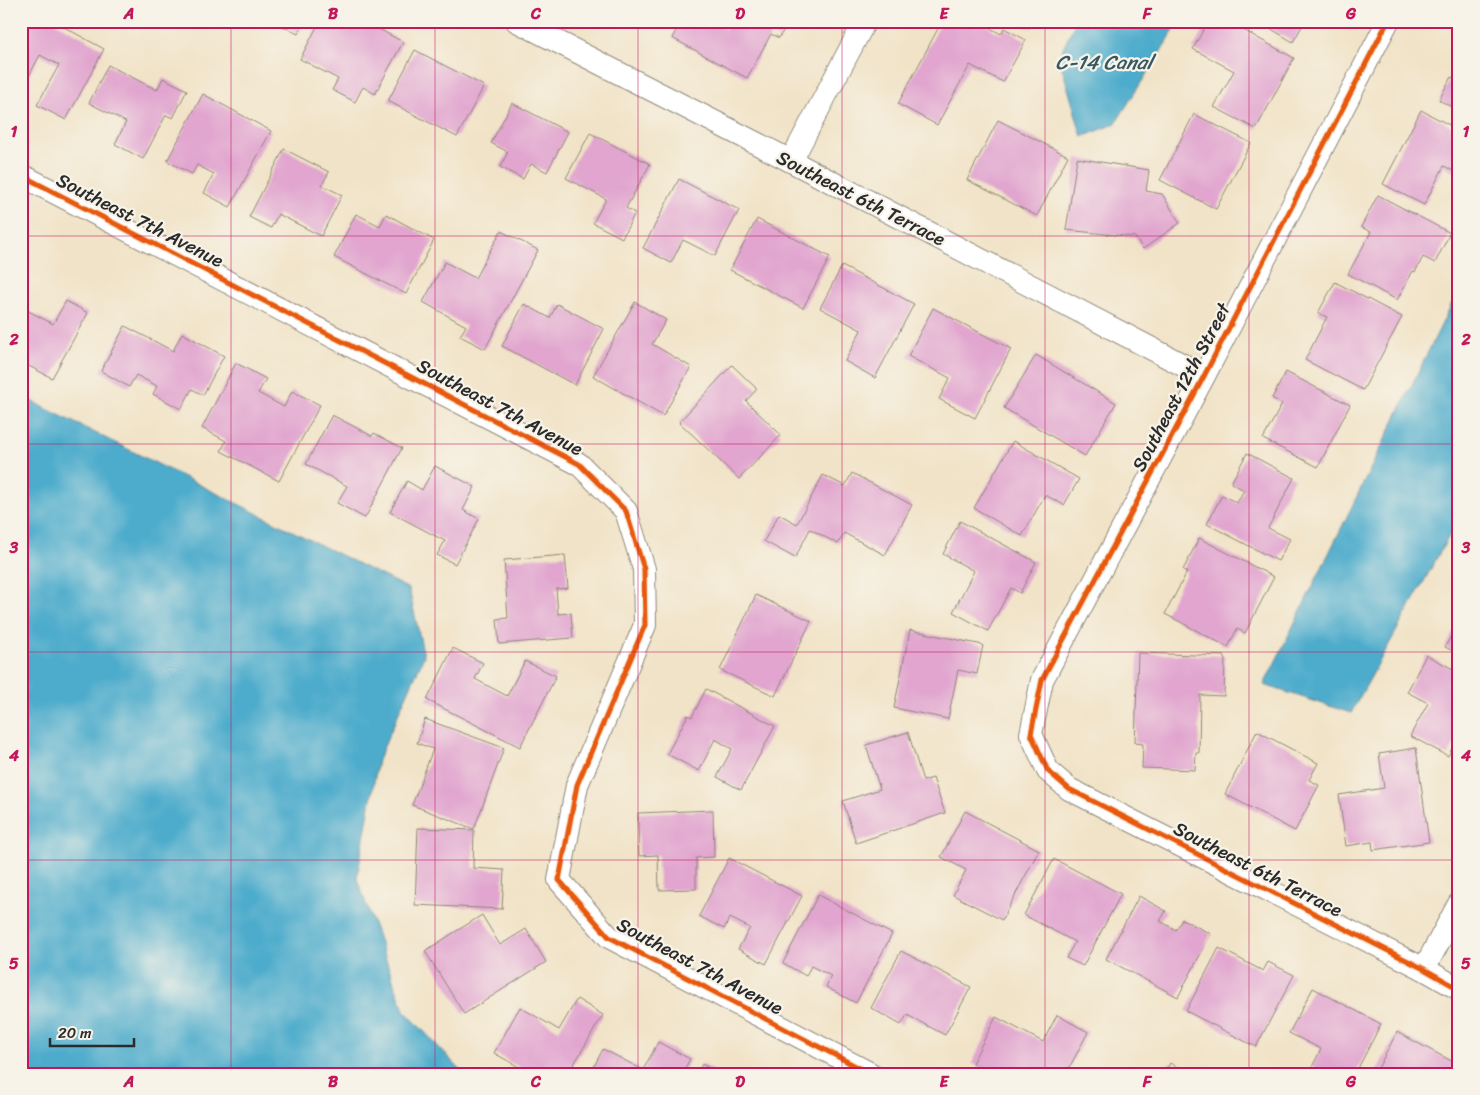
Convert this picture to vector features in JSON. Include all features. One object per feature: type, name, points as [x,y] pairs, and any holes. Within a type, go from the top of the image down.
[{"type":"street","name":"Southeast 6th Terrace","points":[[517,21],[1204,376]]},
{"type":"street","points":[[791,161],[865,21]]},
{"type":"street","name":"Southeast 12th Street","points":[[1048,771],[1031,734],[1042,680],[1204,376],[1388,21]]},
{"type":"street","name":"Southeast 7th Avenue","points":[[21,175],[579,464],[626,510],[644,569],[645,625],[576,785],[560,880],[609,938],[871,1074]]},
{"type":"street","name":"Southeast 6th Terrace","points":[[1048,771],[1069,790],[1459,988]]},
{"type":"street","points":[[1424,969],[1459,904]]},
{"type":"water","name":"C-14 Canal","points":[[1076,21],[1180,21],[1115,124],[1082,137],[1059,57]]},
{"type":"water","points":[[1459,289],[1459,518],[1351,713],[1264,685]]},
{"type":"water","points":[[21,396],[409,589],[424,656],[378,760],[357,878],[404,1010],[464,1074],[21,1074]]},
{"type":"building","points":[[21,21],[53,21],[104,49],[66,120],[37,105],[59,65],[40,55],[23,87],[21,86]]},
{"type":"building","points":[[273,21],[305,21],[298,34]]},
{"type":"building","points":[[320,21],[364,21],[403,42],[375,94],[363,87],[355,102],[332,90],[338,79],[300,59]]},
{"type":"building","points":[[681,21],[711,21],[726,29],[730,21],[789,21],[779,38],[771,34],[747,78],[672,38]]},
{"type":"building","points":[[942,21],[977,21],[1001,34],[1004,28],[1026,40],[1003,82],[970,65],[937,125],[898,104]]},
{"type":"building","points":[[1016,21],[1033,21],[1030,28]]},
{"type":"building","points":[[1208,21],[1227,21],[1294,58],[1256,129],[1214,107],[1234,71],[1193,49]]},
{"type":"building","points":[[1258,21],[1305,21],[1293,42]]},
{"type":"building","points":[[415,50],[484,86],[457,137],[388,101]]},
{"type":"building","points":[[108,65],[157,90],[163,78],[187,90],[173,118],[166,115],[143,159],[115,144],[126,122],[89,103]]},
{"type":"building","points":[[1459,67],[1459,111],[1439,100],[1451,77],[1453,78]]},
{"type":"building","points":[[203,94],[271,131],[230,207],[204,193],[214,174],[197,165],[192,174],[167,161]]},
{"type":"building","points":[[512,103],[568,132],[547,172],[531,164],[523,179],[500,167],[508,152],[491,143]]},
{"type":"building","points":[[1421,110],[1459,130],[1459,174],[1444,166],[1424,205],[1383,184]]},
{"type":"building","points":[[1194,114],[1251,143],[1216,209],[1160,180]]},
{"type":"building","points":[[998,120],[1068,156],[1037,216],[967,180]]},
{"type":"building","points":[[590,133],[650,164],[626,208],[635,213],[622,238],[593,223],[606,199],[566,178]]},
{"type":"building","points":[[284,149],[329,172],[322,185],[342,195],[321,236],[278,214],[271,228],[249,217]]},
{"type":"building","points":[[1077,158],[1149,170],[1146,191],[1162,194],[1180,223],[1143,249],[1135,237],[1066,230]]},
{"type":"building","points":[[679,179],[739,210],[715,256],[683,240],[671,263],[643,248]]},
{"type":"building","points":[[1378,195],[1450,233],[1435,263],[1423,257],[1397,300],[1348,274],[1371,232],[1361,227]]},
{"type":"building","points":[[356,214],[380,226],[386,214],[434,240],[406,294],[334,257]]},
{"type":"building","points":[[757,219],[830,257],[803,308],[730,270]]},
{"type":"building","points":[[501,231],[538,250],[485,349],[460,336],[466,326],[423,302],[445,262],[475,278]]},
{"type":"building","points":[[842,266],[914,304],[875,378],[845,361],[861,330],[820,308]]},
{"type":"building","points":[[1335,282],[1402,317],[1363,390],[1305,360],[1327,317],[1318,313]]},
{"type":"building","points":[[66,301],[88,313],[52,378],[21,362],[21,307],[53,324]]},
{"type":"building","points":[[635,302],[666,320],[652,344],[691,367],[663,416],[593,376]]},
{"type":"building","points":[[524,304],[550,318],[557,304],[604,329],[575,385],[502,346]]},
{"type":"building","points":[[933,308],[1011,349],[975,418],[939,399],[950,378],[908,356]]},
{"type":"building","points":[[125,326],[173,351],[182,333],[224,356],[203,395],[192,389],[181,409],[153,394],[157,386],[136,375],[129,387],[101,371]]},
{"type":"building","points":[[1036,355],[1116,403],[1085,456],[1004,408]]},
{"type":"building","points":[[236,363],[266,379],[258,393],[284,407],[292,391],[320,405],[279,481],[221,451],[226,441],[202,428]]},
{"type":"building","points":[[732,365],[757,389],[746,401],[781,435],[739,479],[679,422]]},
{"type":"building","points":[[1286,372],[1350,405],[1318,467],[1263,439],[1282,404],[1272,398]]},
{"type":"building","points":[[332,415],[372,436],[374,433],[402,448],[365,518],[337,503],[347,486],[306,464]]},
{"type":"building","points":[[1013,441],[1079,479],[1064,505],[1045,495],[1022,536],[974,508]]},
{"type":"building","points":[[1247,453],[1294,478],[1268,528],[1290,539],[1278,561],[1207,524],[1222,495],[1237,503],[1244,490],[1231,483]]},
{"type":"building","points":[[435,466],[475,487],[463,510],[479,519],[455,564],[437,555],[445,541],[390,512],[407,481],[422,490]]},
{"type":"building","points":[[852,473],[912,505],[885,555],[844,533],[838,544],[810,529],[795,558],[764,541],[779,514],[797,524],[823,475],[845,486]]},
{"type":"building","points":[[960,521],[1036,562],[1020,593],[1011,588],[988,631],[953,612],[974,571],[943,554]]},
{"type":"building","points":[[1199,538],[1274,577],[1245,633],[1237,629],[1228,647],[1165,614],[1187,572],[1183,570]]},
{"type":"building","points":[[565,555],[568,588],[556,589],[558,614],[571,613],[573,638],[499,644],[497,619],[508,618],[504,560]]},
{"type":"building","points":[[756,595],[811,621],[775,696],[720,670]]},
{"type":"building","points":[[1459,621],[1459,654],[1445,647]]},
{"type":"building","points":[[910,630],[983,645],[977,674],[958,670],[948,719],[894,708]]},
{"type":"building","points":[[453,648],[483,663],[475,679],[507,696],[525,661],[556,676],[520,747],[427,700]]},
{"type":"building","points":[[1138,653],[1225,656],[1224,696],[1200,695],[1199,753],[1196,753],[1195,770],[1142,768],[1143,744],[1135,743]]},
{"type":"building","points":[[1426,655],[1459,672],[1459,735],[1448,756],[1410,736],[1428,703],[1407,692]]},
{"type":"building","points":[[706,689],[775,726],[741,790],[717,777],[732,749],[715,739],[699,771],[667,754],[688,715],[692,717]]},
{"type":"building","points":[[425,719],[504,748],[474,829],[412,805],[433,749],[417,743]]},
{"type":"building","points":[[1257,731],[1318,763],[1309,780],[1319,785],[1295,831],[1225,794]]},
{"type":"building","points":[[908,732],[923,781],[933,778],[945,813],[856,843],[843,801],[880,789],[866,745]]},
{"type":"building","points":[[1416,748],[1429,842],[1373,850],[1372,842],[1346,846],[1339,795],[1384,788],[1379,754]]},
{"type":"building","points":[[713,810],[714,857],[696,858],[696,889],[659,890],[658,855],[639,856],[638,813]]},
{"type":"building","points":[[965,811],[1039,850],[1002,920],[953,895],[966,870],[941,857]]},
{"type":"building","points":[[418,828],[474,830],[473,868],[504,870],[502,909],[415,905]]},
{"type":"building","points":[[729,858],[802,896],[766,964],[738,949],[750,928],[730,918],[724,929],[699,916]]},
{"type":"building","points":[[1054,859],[1121,894],[1083,966],[1066,958],[1075,942],[1024,915]]},
{"type":"building","points":[[818,895],[892,934],[856,1003],[826,987],[831,976],[811,966],[806,976],[783,963]]},
{"type":"building","points":[[1139,896],[1166,911],[1160,921],[1176,930],[1182,919],[1211,934],[1178,997],[1106,959]]},
{"type":"building","points":[[482,915],[500,945],[526,929],[546,962],[464,1014],[425,951]]},
{"type":"building","points":[[1219,948],[1263,971],[1268,962],[1294,975],[1256,1047],[1186,1011]]},
{"type":"building","points":[[901,951],[971,987],[945,1035],[907,1015],[901,1025],[871,1008]]},
{"type":"building","points":[[1313,988],[1381,1024],[1355,1074],[1324,1074],[1312,1067],[1321,1049],[1289,1033]]},
{"type":"building","points":[[577,999],[603,1015],[568,1074],[527,1074],[528,1072],[494,1053],[520,1007],[559,1030]]},
{"type":"building","points":[[1057,1015],[1088,1032],[1066,1074],[992,1074],[972,1063],[996,1017],[1043,1042]]},
{"type":"building","points":[[1397,1032],[1459,1065],[1459,1074],[1375,1074]]},
{"type":"building","points":[[658,1042],[690,1059],[682,1074],[590,1074],[603,1049],[643,1070]]},
{"type":"building","points":[[1170,1063],[1189,1074],[1164,1074]]},
{"type":"building","points":[[702,1064],[720,1074],[697,1074]]},
{"type":"cycle path","points":[[1388,21],[1204,376],[1042,680],[1031,734],[1048,771],[1069,789],[1424,969],[1459,989]]},
{"type":"cycle path","points":[[21,175],[579,464],[626,511],[644,569],[645,625],[577,785],[559,880],[609,937],[871,1074]]}]
